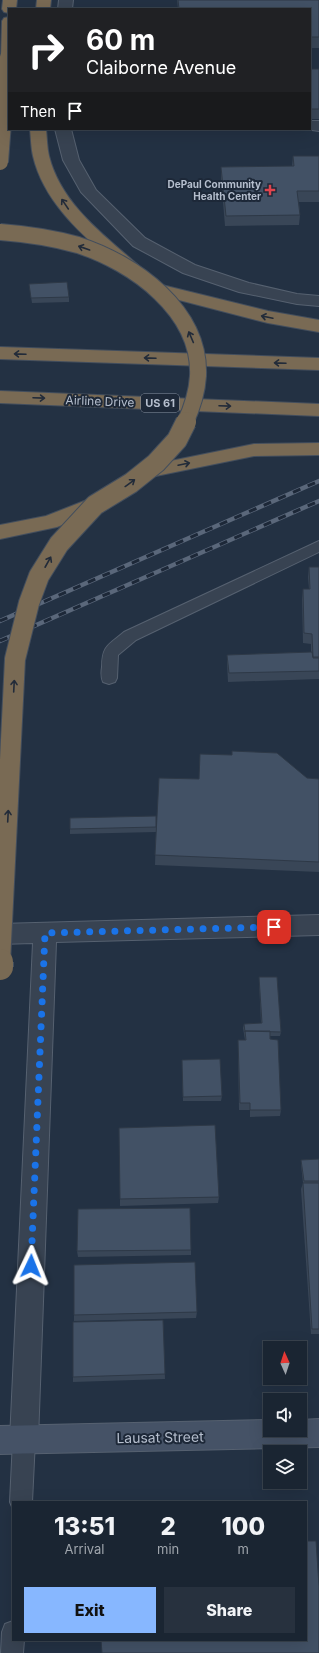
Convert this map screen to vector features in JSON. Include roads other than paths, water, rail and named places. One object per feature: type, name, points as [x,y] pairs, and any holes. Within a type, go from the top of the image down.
[{"type":"highway","points":[[0,162],[8,37]]},
{"type":"highway","points":[[0,532],[50,522],[97,503],[123,489],[146,472],[166,453],[181,432],[192,410],[197,388],[198,366],[195,346],[186,325],[174,306],[158,289],[133,270],[71,213],[53,187],[41,157],[38,130]]},
{"type":"highway","points":[[0,232],[31,235],[68,242],[102,254],[133,270]]},
{"type":"highway","points":[[158,289],[268,317],[319,326]]},
{"type":"highway","points":[[0,353],[319,364]]},
{"type":"highway","name":"Airline Drive","points":[[0,397],[319,410]]},
{"type":"highway","points":[[146,472],[254,450],[319,449]]},
{"type":"highway","points":[[0,967],[15,659],[24,620],[36,584],[54,552],[97,503]]},
{"type":"street","points":[[64,130],[71,160],[89,192],[138,242],[189,269],[245,288],[297,299],[319,301]]},
{"type":"street","points":[[0,934],[319,925]]},
{"type":"street","points":[[12,1440],[45,933]]},
{"type":"street","name":"Lausat Street","points":[[12,1440],[319,1433]]},
{"type":"lane","points":[[109,678],[110,653],[130,636],[319,546]]},
{"type":"lane","points":[[12,1440],[21,1501]]},
{"type":"lane","points":[[12,1653],[13,1641]]},
{"type":"railway","points":[[0,621],[319,481]]},
{"type":"railway","points":[[0,641],[319,501]]},
{"type":"place","name":"DePaul Community Health Center","points":[[270,190]]}]
